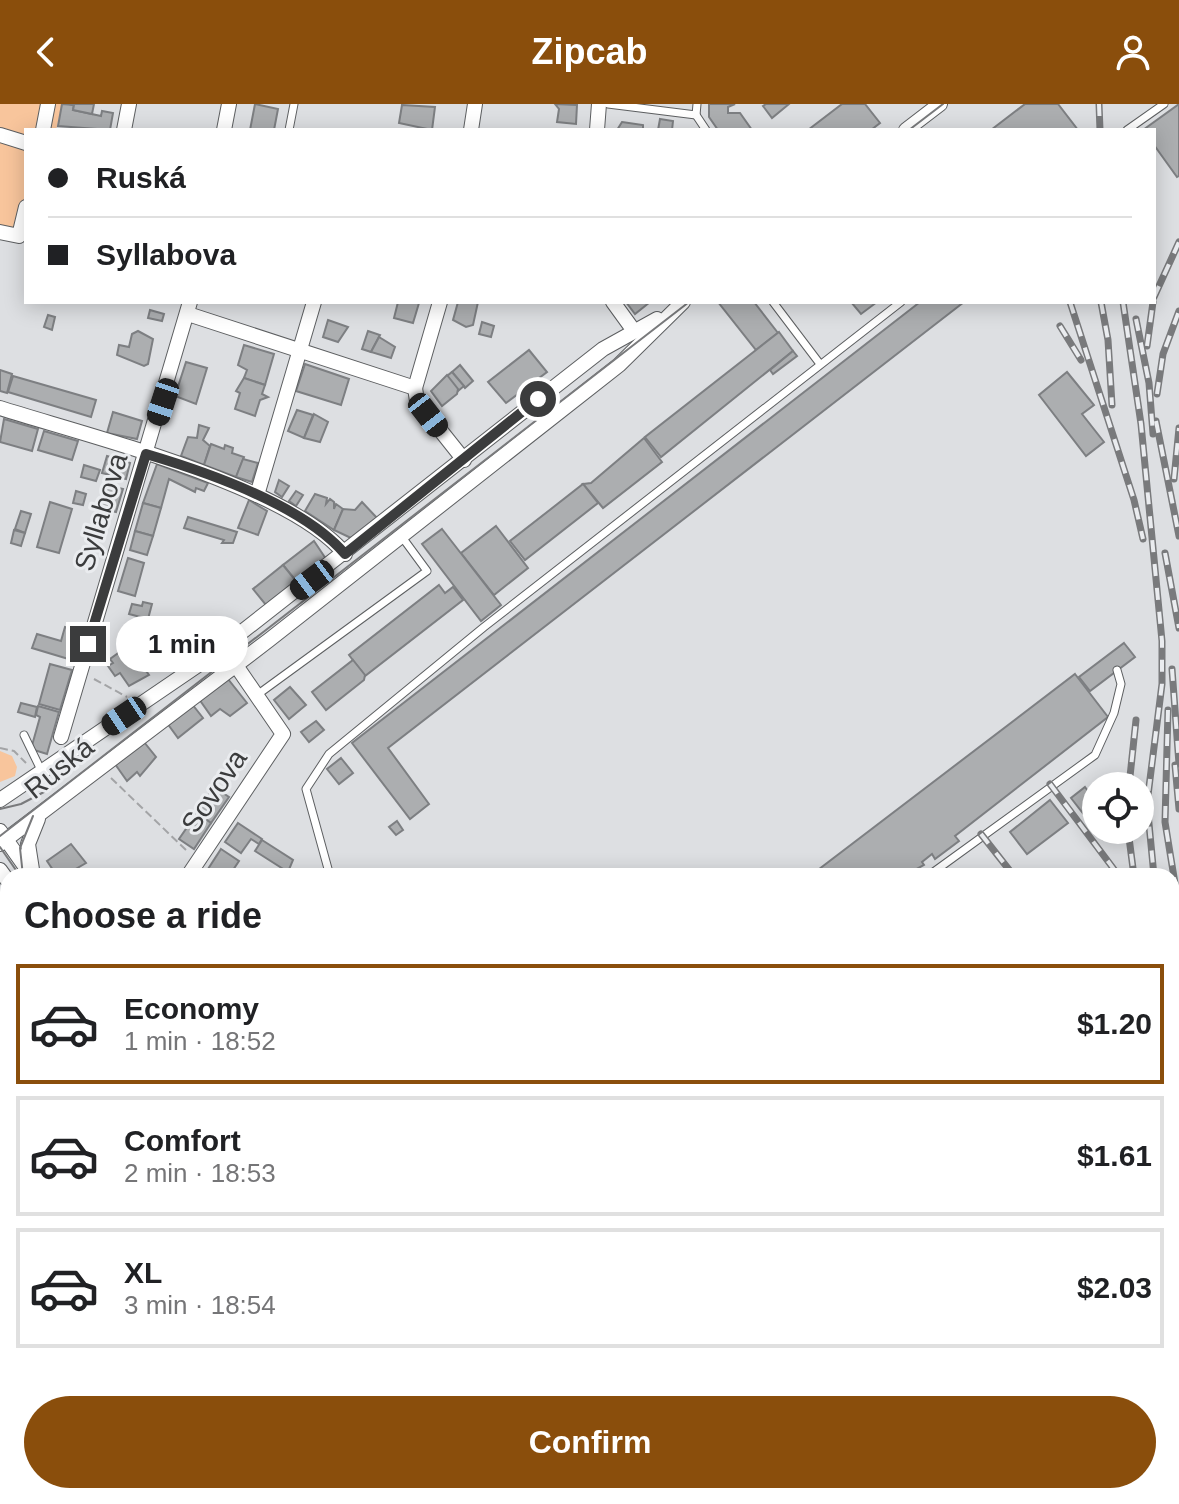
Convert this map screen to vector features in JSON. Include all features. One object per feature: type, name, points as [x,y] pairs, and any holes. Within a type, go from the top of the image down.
[{"type":"street","points":[[43,128],[48,104]]},
{"type":"street","points":[[124,128],[129,104]]},
{"type":"street","points":[[224,128],[229,104]]},
{"type":"street","points":[[471,128],[475,104]]},
{"type":"street","points":[[597,128],[599,104]]},
{"type":"street","points":[[909,128],[940,104]]},
{"type":"street","points":[[0,135],[24,142]]},
{"type":"street","points":[[0,232],[23,237]]},
{"type":"street","points":[[257,495],[314,304]]},
{"type":"street","points":[[439,304],[415,388],[417,401],[464,460]]},
{"type":"street","points":[[614,304],[634,331]]},
{"type":"street","name":"Ruská","points":[[0,800],[20,787],[36,770],[210,657],[603,349],[678,306]]},
{"type":"street","name":"Ruská","points":[[2,838],[38,818],[619,365],[678,306]]},
{"type":"street","points":[[189,308],[302,351],[415,388]]},
{"type":"street","name":"Syllabova","points":[[61,737],[189,308]]},
{"type":"street","points":[[0,408],[146,454],[257,495],[322,533],[345,554]]},
{"type":"street","points":[[235,664],[257,695]]},
{"type":"street","name":"Sovova","points":[[194,868],[283,734],[257,695]]},
{"type":"street","points":[[0,794],[20,787]]},
{"type":"street","points":[[0,813],[20,787]]},
{"type":"street","points":[[31,868],[28,844],[38,818]]},
{"type":"street","points":[[2,838],[26,868]]},
{"type":"lane","points":[[289,128],[294,104]]},
{"type":"lane","points":[[608,104],[696,115]]},
{"type":"lane","points":[[697,104],[696,115],[705,128]]},
{"type":"lane","points":[[1130,128],[1164,104]]},
{"type":"lane","points":[[775,304],[820,364]]},
{"type":"lane","points":[[328,868],[306,789],[329,754],[484,627],[898,304]]},
{"type":"lane","points":[[257,695],[427,571],[401,536]]},
{"type":"lane","points":[[938,868],[992,826],[1095,755],[1114,713],[1121,684],[1117,670]]},
{"type":"lane","points":[[24,735],[36,770]]},
{"type":"path","points":[[80,671],[131,700]]},
{"type":"path","points":[[0,748],[14,751],[36,770]]},
{"type":"path","points":[[104,772],[198,862]]},
{"type":"shaded area","points":[[0,104],[62,104],[56,128],[24,128],[24,226],[0,237]]},
{"type":"shaded area","points":[[0,751],[12,756],[17,767],[15,776],[0,782]]},
{"type":"building","points":[[62,104],[74,105],[73,110],[101,116],[102,111],[113,113],[110,128],[58,126]]},
{"type":"building","points":[[69,104],[94,104],[92,114],[73,110],[74,105]]},
{"type":"building","points":[[255,104],[278,109],[274,128],[250,128]]},
{"type":"building","points":[[555,104],[577,105],[576,124],[557,122],[559,109]]},
{"type":"building","points":[[709,104],[735,104],[728,107],[728,113],[740,113],[751,128],[717,128],[709,117]]},
{"type":"building","points":[[789,104],[772,118],[763,106]]},
{"type":"building","points":[[842,104],[865,104],[880,123],[874,128],[811,128]]},
{"type":"building","points":[[1025,104],[1058,104],[1076,128],[994,128]]},
{"type":"building","points":[[1179,104],[1179,176],[1156,148],[1156,128],[1146,128]]},
{"type":"building","points":[[402,105],[435,107],[432,128],[399,123]]},
{"type":"building","points":[[660,119],[673,121],[672,128],[658,128]]},
{"type":"building","points":[[622,122],[643,125],[643,128],[618,128]]},
{"type":"building","points":[[398,304],[419,304],[413,323],[394,318]]},
{"type":"building","points":[[457,304],[478,304],[473,325],[466,327],[453,320]]},
{"type":"building","points":[[628,304],[648,304],[635,314]]},
{"type":"building","points":[[720,304],[756,304],[778,333],[756,350]]},
{"type":"building","points":[[853,304],[874,304],[861,314]]},
{"type":"building","points":[[917,304],[961,304],[388,748],[429,804],[410,819],[352,743]]},
{"type":"building","points":[[150,310],[164,314],[162,321],[148,318]]},
{"type":"building","points":[[48,315],[55,317],[52,330],[44,327]]},
{"type":"building","points":[[328,320],[348,327],[338,342],[323,337]]},
{"type":"building","points":[[482,322],[494,326],[491,337],[479,334]]},
{"type":"building","points":[[138,331],[153,339],[148,364],[144,366],[117,355],[119,345],[129,347],[132,334]]},
{"type":"building","points":[[368,331],[380,335],[371,352],[362,349]]},
{"type":"building","points":[[779,332],[793,351],[661,457],[645,437]]},
{"type":"building","points":[[379,337],[395,347],[391,358],[371,352]]},
{"type":"building","points":[[244,345],[274,354],[265,385],[244,378],[247,370],[238,365]]},
{"type":"building","points":[[529,350],[547,372],[506,403],[488,382]]},
{"type":"building","points":[[793,351],[797,356],[773,374],[770,370]]},
{"type":"building","points":[[186,362],[207,368],[196,404],[175,396]]},
{"type":"building","points":[[305,364],[349,379],[341,405],[296,391]]},
{"type":"building","points":[[460,365],[473,381],[465,388],[452,372]]},
{"type":"building","points":[[0,370],[12,374],[7,393],[0,391]]},
{"type":"building","points":[[452,372],[464,386],[458,391],[447,376]]},
{"type":"building","points":[[1067,372],[1094,405],[1082,414],[1104,442],[1086,456],[1039,395]]},
{"type":"building","points":[[447,375],[458,389],[457,394],[442,406],[431,391]]},
{"type":"building","points":[[13,376],[96,400],[91,417],[8,392]]},
{"type":"building","points":[[244,378],[265,385],[262,394],[268,397],[260,400],[255,416],[235,409],[240,393],[236,391]]},
{"type":"building","points":[[297,410],[313,415],[304,438],[288,431]]},
{"type":"building","points":[[113,412],[142,421],[137,439],[107,433]]},
{"type":"building","points":[[314,414],[328,422],[320,442],[304,438]]},
{"type":"building","points":[[4,419],[38,429],[32,451],[0,442]]},
{"type":"building","points":[[199,425],[209,428],[203,440],[210,446],[204,465],[181,456],[188,437],[197,438]]},
{"type":"building","points":[[44,431],[78,441],[72,460],[38,450]]},
{"type":"building","points":[[644,438],[662,462],[603,508],[583,484],[591,483]]},
{"type":"building","points":[[211,444],[224,449],[225,445],[233,448],[232,453],[244,457],[236,477],[204,465]]},
{"type":"building","points":[[107,456],[130,463],[126,479],[102,473]]},
{"type":"building","points":[[243,459],[258,463],[252,482],[236,477]]},
{"type":"building","points":[[157,464],[208,483],[204,491],[196,488],[195,492],[169,479],[161,508],[143,503]]},
{"type":"building","points":[[84,465],[100,470],[96,481],[81,477]]},
{"type":"building","points":[[279,480],[289,486],[282,497],[275,492]]},
{"type":"building","points":[[583,484],[598,503],[525,560],[510,541]]},
{"type":"building","points":[[106,485],[123,489],[116,512],[100,508]]},
{"type":"building","points":[[76,491],[86,494],[83,505],[73,503]]},
{"type":"building","points":[[296,491],[303,495],[296,506],[289,501]]},
{"type":"building","points":[[315,494],[327,498],[326,504],[330,499],[334,502],[334,509],[336,504],[343,509],[334,530],[305,511]]},
{"type":"building","points":[[249,500],[267,511],[258,535],[238,528]]},
{"type":"building","points":[[50,502],[72,509],[59,553],[37,547]]},
{"type":"building","points":[[362,502],[377,518],[351,538],[334,530],[343,509],[355,510]]},
{"type":"building","points":[[143,503],[161,508],[153,536],[135,531]]},
{"type":"building","points":[[21,511],[31,514],[25,533],[15,529]]},
{"type":"building","points":[[188,517],[237,532],[233,543],[222,543],[224,540],[184,528]]},
{"type":"building","points":[[496,526],[528,568],[494,595],[461,553]]},
{"type":"building","points":[[442,529],[501,605],[481,621],[422,544]]},
{"type":"building","points":[[14,530],[25,533],[21,546],[11,543]]},
{"type":"building","points":[[135,531],[153,536],[147,555],[130,550]]},
{"type":"building","points":[[314,541],[326,559],[296,581],[283,565]]},
{"type":"building","points":[[128,558],[144,563],[135,596],[118,591]]},
{"type":"building","points":[[283,565],[296,581],[266,605],[253,589]]},
{"type":"building","points":[[439,585],[445,593],[453,587],[463,600],[365,676],[349,655]]},
{"type":"building","points":[[143,602],[152,604],[148,619],[129,614],[132,604],[142,606]]},
{"type":"building","points":[[163,624],[185,657],[172,666],[150,633]]},
{"type":"building","points":[[65,627],[83,632],[75,661],[32,648],[37,634],[61,641]]},
{"type":"building","points":[[1124,643],[1135,657],[1090,691],[1079,677]]},
{"type":"building","points":[[128,646],[149,675],[129,686],[120,673],[115,676],[108,666],[113,663],[110,659]]},
{"type":"building","points":[[353,660],[365,675],[364,680],[326,710],[312,692]]},
{"type":"building","points":[[50,664],[72,670],[60,710],[39,704]]},
{"type":"building","points":[[1075,674],[1108,717],[955,836],[959,841],[935,859],[932,854],[919,868],[820,868]]},
{"type":"building","points":[[228,679],[247,703],[230,716],[220,709],[211,716],[199,699]]},
{"type":"building","points":[[290,687],[306,705],[289,719],[274,700]]},
{"type":"building","points":[[21,703],[37,707],[35,717],[18,712]]},
{"type":"building","points":[[192,704],[203,718],[178,738],[167,723]]},
{"type":"building","points":[[38,706],[59,712],[47,754],[31,749],[40,717],[36,715]]},
{"type":"building","points":[[316,721],[324,730],[309,742],[301,732]]},
{"type":"building","points":[[144,742],[156,757],[140,776],[137,772],[127,781],[115,764]]},
{"type":"building","points":[[341,758],[353,773],[339,784],[327,769]]},
{"type":"building","points":[[214,787],[229,797],[211,823],[197,813]]},
{"type":"building","points":[[1082,789],[1082,812],[1071,798]]},
{"type":"building","points":[[1050,800],[1068,823],[1027,854],[1010,832]]},
{"type":"building","points":[[197,813],[211,823],[194,849],[179,839]]},
{"type":"building","points":[[397,821],[403,830],[396,835],[389,827]]},
{"type":"building","points":[[238,823],[262,839],[259,844],[251,839],[241,853],[225,842]]},
{"type":"building","points":[[262,840],[293,860],[290,868],[282,868],[255,851]]},
{"type":"building","points":[[71,844],[86,863],[77,868],[52,868],[47,861]]},
{"type":"building","points":[[221,849],[239,861],[234,868],[209,868]]},
{"type":"tram line","points":[[912,128],[943,104]]},
{"type":"tram line","points":[[0,836],[686,304]]},
{"type":"tram line","points":[[0,809],[21,804],[44,792]]},
{"type":"tram line","points":[[22,868],[20,848],[33,816]]},
{"type":"tram line","points":[[0,847],[14,868]]},
{"type":"railway","points":[[1099,104],[1100,128]]},
{"type":"railway","points":[[1156,293],[1179,242]]},
{"type":"railway","points":[[1071,304],[1134,500],[1143,539]]},
{"type":"railway","points":[[1101,304],[1108,340],[1112,405]]},
{"type":"railway","points":[[1123,304],[1141,424],[1162,641],[1162,684],[1147,803],[1153,868]]},
{"type":"railway","points":[[1147,346],[1153,304]]},
{"type":"railway","points":[[1157,394],[1163,354],[1179,311]]},
{"type":"railway","points":[[1136,319],[1149,383],[1153,434]]},
{"type":"railway","points":[[1060,326],[1081,360]]},
{"type":"railway","points":[[1156,421],[1179,536]]},
{"type":"railway","points":[[1174,479],[1179,428]]},
{"type":"railway","points":[[1165,553],[1179,628]]},
{"type":"railway","points":[[1172,669],[1179,764]]},
{"type":"railway","points":[[1168,710],[1165,822],[1172,868]]},
{"type":"railway","points":[[1130,772],[1136,720]]},
{"type":"railway","points":[[1175,765],[1179,809]]},
{"type":"railway","points":[[1050,784],[1113,868]]},
{"type":"railway","points":[[981,834],[1008,868]]},
{"type":"railway","points":[[1130,844],[1133,868]]},
{"type":"route","points":[[88,644],[146,454],[257,495],[322,533],[345,554],[538,399]]}]
